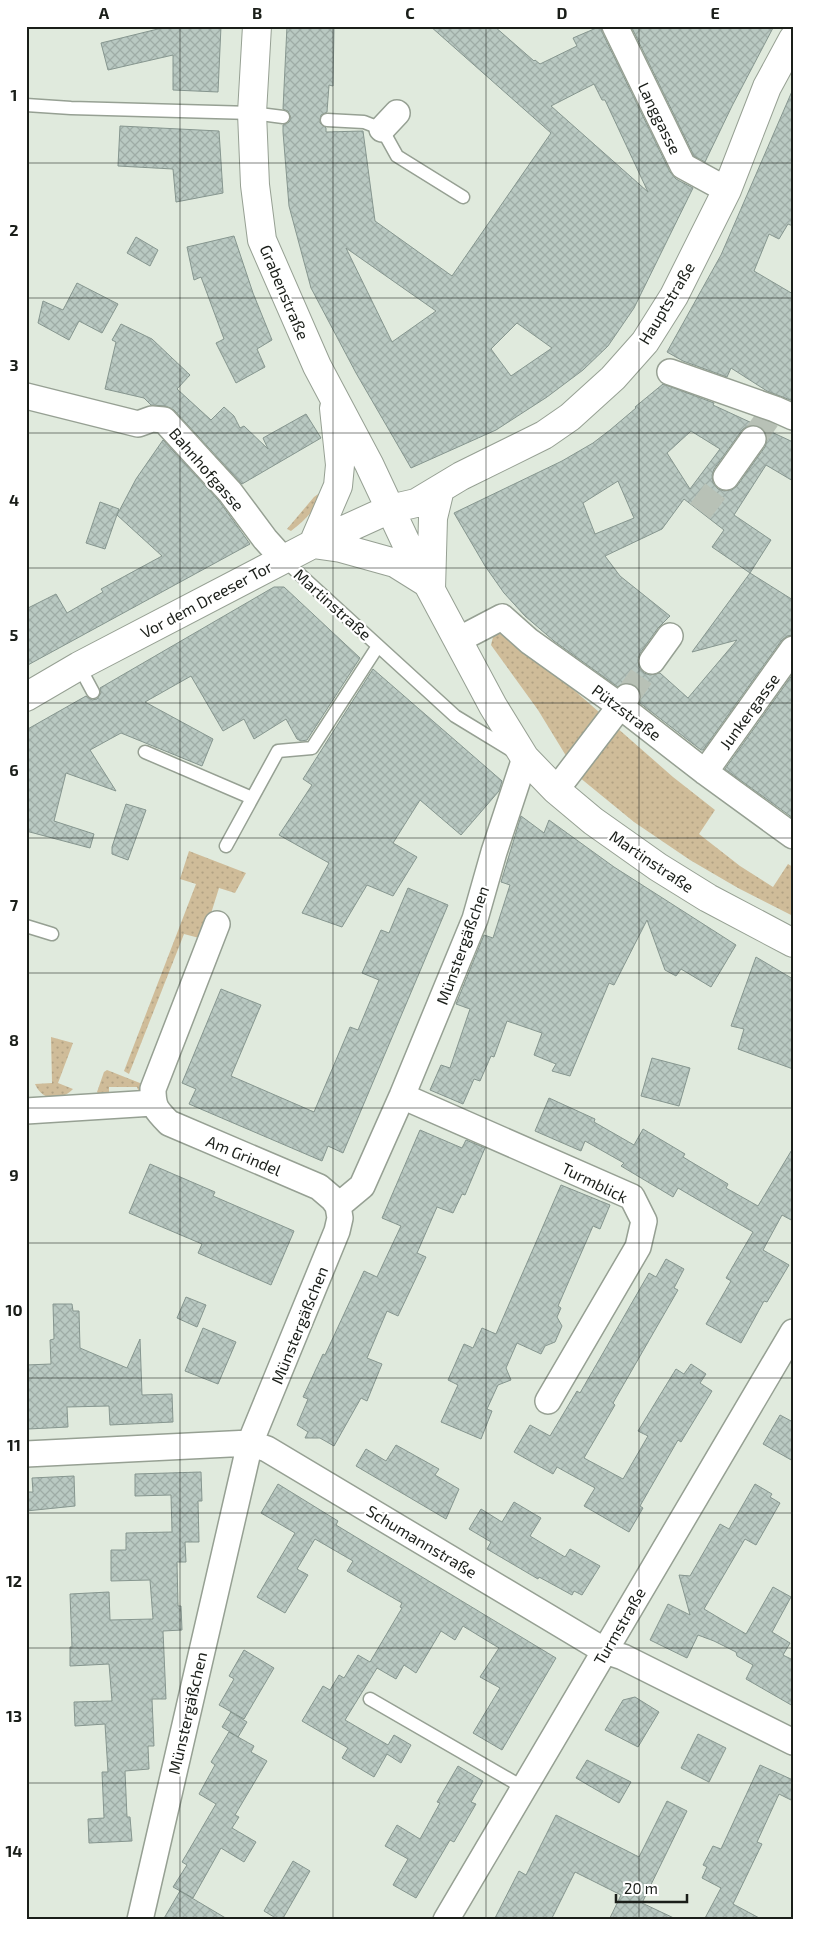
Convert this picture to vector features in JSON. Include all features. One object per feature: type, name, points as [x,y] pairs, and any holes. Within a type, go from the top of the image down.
[{"type":"main road","name":"Grabenstraße","points":[[257,26],[252,113],[255,184],[262,240],[317,366],[332,391],[390,508]]},
{"type":"main road","name":"Hauptstraße","points":[[390,508],[416,503],[461,476],[544,435],[570,417],[613,378],[645,342],[674,296],[727,190],[767,87],[793,39]]},
{"type":"main road","points":[[332,391],[340,464],[338,486],[313,544],[341,548],[395,564],[429,586],[434,518],[440,489]]},
{"type":"main road","name":"Vor dem Dreeser Tor","points":[[26,697],[79,666],[283,559],[390,508]]},
{"type":"main road","name":"Martinstraße","points":[[390,508],[493,706],[525,758],[556,790],[593,821],[658,867],[742,917],[793,943]]},
{"type":"street","name":"Langgasse","points":[[615,26],[683,166],[727,190]]},
{"type":"street","points":[[670,372],[779,415]]},
{"type":"street","name":"Bahnhofgasse","points":[[26,396],[138,424],[152,419],[164,420],[230,492],[265,539],[283,559]]},
{"type":"street","points":[[726,476],[753,439]]},
{"type":"street","name":"Pützstraße","points":[[458,640],[502,617],[529,641],[623,702],[705,772],[793,836]]},
{"type":"street","points":[[652,661],[670,636]]},
{"type":"street","name":"Junkergasse","points":[[705,772],[793,649]]},
{"type":"street","points":[[556,790],[623,702]]},
{"type":"street","name":"Münstergäßchen","points":[[140,1920],[250,1443],[337,1231],[340,1218],[338,1206],[362,1186],[402,1096],[475,919],[494,852],[525,758]]},
{"type":"street","points":[[26,1111],[153,1103],[153,1089],[217,924]]},
{"type":"street","name":"Turmblick","points":[[402,1096],[632,1197],[644,1221],[638,1248],[548,1401]]},
{"type":"street","name":"Am Grindel","points":[[153,1103],[157,1112],[169,1123],[319,1188],[333,1199],[338,1206]]},
{"type":"street","name":"Turmstraße","points":[[446,1920],[793,1332]]},
{"type":"street","name":"Schumannstraße","points":[[26,1454],[250,1443],[267,1449],[605,1651],[623,1658],[793,1742]]},
{"type":"lane","points":[[26,105],[252,113],[283,117]]},
{"type":"lane","points":[[327,120],[389,121],[398,156],[463,197]]},
{"type":"lane","name":"Martinstraße","points":[[283,559],[355,622],[378,646],[455,716],[525,758]]},
{"type":"lane","points":[[226,846],[278,751],[312,748],[378,646]]},
{"type":"lane","points":[[79,666],[93,692]]},
{"type":"lane","points":[[145,752],[252,798]]},
{"type":"lane","points":[[26,926],[52,934]]},
{"type":"lane","points":[[370,1699],[524,1788]]},
{"type":"shaded area","points":[[321,492],[314,509],[291,531],[287,529],[314,497]]},
{"type":"shaded area","points":[[500,632],[509,633],[673,777],[715,810],[699,834],[740,866],[773,887],[788,864],[793,867],[793,916],[738,888],[690,860],[634,822],[579,777],[538,710],[491,645],[493,637]]},
{"type":"shaded area","points":[[189,851],[246,873],[235,893],[219,888],[203,939],[184,934],[129,1074],[124,1071],[196,884],[180,879]]},
{"type":"shaded area","points":[[51,1037],[73,1043],[58,1083],[73,1089],[58,1098],[42,1094],[35,1084],[52,1083]]},
{"type":"shaded area","points":[[107,1070],[145,1085],[139,1092],[137,1087],[109,1087],[109,1098],[101,1097],[97,1092],[104,1072]]},
{"type":"building","points":[[170,26],[221,26],[218,92],[173,90],[173,55],[108,70],[101,43]]},
{"type":"building","points":[[287,26],[334,26],[333,86],[329,85],[327,112],[321,115],[320,123],[326,128],[326,132],[363,131],[375,221],[452,276],[551,133],[430,26],[494,26],[534,61],[540,64],[577,46],[573,38],[601,26],[602,32],[670,172],[676,179],[693,188],[634,308],[608,346],[583,370],[547,397],[496,430],[411,468],[356,373],[311,288],[289,206],[283,125],[289,122],[291,118],[288,111],[283,109]],"holes":[[[594,84],[602,100],[605,100],[648,192],[551,106]],[[346,248],[436,311],[392,342]],[[517,323],[552,348],[511,376],[491,349]]]},
{"type":"building","points":[[631,26],[774,26],[705,162],[694,156]]},
{"type":"building","points":[[793,89],[793,226],[788,224],[779,239],[769,234],[754,271],[793,294],[793,401],[767,391],[731,368],[727,377],[683,361],[667,352],[721,255]]},
{"type":"building","points":[[120,126],[219,131],[223,193],[176,202],[173,169],[118,166]]},
{"type":"building","points":[[234,236],[253,293],[272,340],[257,349],[265,367],[236,383],[216,343],[224,339],[201,277],[194,280],[187,247]]},
{"type":"building","points":[[136,237],[158,250],[150,266],[127,253]]},
{"type":"building","points":[[77,283],[118,304],[102,333],[79,321],[69,340],[38,323],[43,301],[63,310]]},
{"type":"building","points":[[121,324],[152,339],[190,375],[177,389],[211,420],[224,407],[234,416],[240,428],[244,426],[268,449],[263,438],[306,414],[321,438],[242,484],[174,410],[165,406],[151,405],[144,398],[105,389],[116,342],[112,340]]},
{"type":"building","points":[[663,384],[714,403],[713,405],[760,427],[754,425],[747,426],[742,430],[714,469],[712,475],[713,483],[718,489],[724,491],[732,490],[737,486],[765,447],[766,433],[761,427],[793,442],[793,481],[766,465],[734,515],[771,540],[750,573],[793,600],[793,635],[787,636],[781,641],[703,750],[640,703],[640,692],[635,685],[628,683],[618,687],[554,641],[525,616],[504,593],[485,566],[454,513],[562,461],[593,443]],"holes":[[[691,431],[720,449],[690,489],[667,453]],[[618,481],[634,518],[595,534],[583,503]],[[684,499],[724,530],[712,547],[750,573],[692,652],[737,640],[688,698],[660,673],[650,675],[644,673],[639,667],[640,653],[658,628],[670,616],[620,576],[605,556],[662,529]]]},
{"type":"building","points":[[163,440],[219,501],[250,544],[26,666],[26,609],[56,594],[67,613],[103,592],[101,589],[162,556],[117,515],[136,479]]},
{"type":"building","points":[[100,502],[119,509],[105,549],[86,543]]},
{"type":"building","points":[[274,587],[284,587],[360,658],[307,740],[301,741],[297,739],[286,719],[254,739],[244,719],[223,731],[191,676],[145,702],[213,739],[202,766],[121,733],[90,750],[116,791],[66,773],[54,821],[94,834],[90,848],[26,831],[26,730],[86,696],[92,700],[97,699],[101,693],[100,688]]},
{"type":"building","points":[[373,669],[502,781],[499,791],[461,835],[420,800],[393,843],[417,857],[393,896],[367,885],[342,927],[302,913],[329,863],[279,835],[312,785],[303,779]]},
{"type":"building","points":[[793,674],[793,818],[725,769]]},
{"type":"building","points":[[126,804],[146,810],[128,860],[112,854],[112,847]]},
{"type":"building","points":[[521,816],[544,833],[549,820],[614,867],[736,945],[711,987],[681,969],[676,976],[665,970],[647,920],[614,985],[609,983],[570,1076],[552,1071],[556,1064],[534,1055],[542,1033],[507,1021],[494,1057],[491,1056],[480,1081],[474,1079],[463,1104],[430,1090],[441,1065],[450,1068],[470,1009],[456,1004],[484,935],[493,938],[510,885],[501,882]]},
{"type":"building","points":[[408,888],[448,905],[343,1153],[328,1146],[322,1161],[189,1104],[196,1089],[182,1083],[221,989],[261,1005],[231,1076],[314,1112],[350,1027],[358,1030],[379,980],[362,973],[381,930],[389,933]]},
{"type":"building","points":[[756,957],[793,979],[793,1069],[738,1049],[744,1029],[731,1026]]},
{"type":"building","points":[[652,1058],[690,1068],[679,1106],[641,1096]]},
{"type":"building","points":[[549,1098],[595,1119],[594,1122],[634,1145],[643,1129],[685,1154],[683,1157],[728,1184],[726,1188],[758,1206],[793,1148],[793,1221],[782,1215],[763,1250],[789,1265],[767,1302],[764,1301],[741,1343],[706,1324],[731,1281],[726,1278],[753,1232],[678,1188],[673,1197],[621,1166],[624,1163],[585,1141],[581,1151],[535,1131]]},
{"type":"building","points":[[420,1130],[462,1148],[466,1140],[485,1148],[465,1195],[462,1194],[453,1213],[437,1207],[417,1253],[426,1257],[398,1316],[387,1311],[367,1358],[382,1364],[367,1401],[361,1398],[334,1446],[320,1438],[305,1438],[308,1432],[297,1425],[308,1399],[303,1397],[323,1354],[325,1355],[364,1271],[377,1277],[401,1226],[382,1218]]},
{"type":"building","points":[[150,1164],[215,1192],[213,1196],[294,1231],[271,1285],[198,1253],[202,1244],[129,1213]]},
{"type":"building","points":[[561,1185],[610,1205],[600,1229],[593,1226],[558,1306],[561,1308],[557,1317],[562,1326],[555,1342],[545,1346],[541,1354],[517,1343],[506,1368],[511,1380],[498,1385],[487,1409],[492,1411],[481,1439],[441,1422],[458,1385],[448,1380],[464,1344],[473,1348],[482,1328],[496,1334]]},
{"type":"building","points":[[666,1259],[684,1269],[674,1288],[678,1290],[613,1403],[615,1405],[584,1458],[623,1479],[648,1436],[638,1431],[676,1369],[684,1374],[691,1364],[706,1374],[700,1383],[712,1391],[681,1442],[678,1440],[640,1506],[643,1508],[629,1532],[584,1506],[595,1488],[557,1467],[553,1474],[514,1452],[530,1425],[550,1436],[577,1391],[580,1393],[649,1273],[656,1277]]},
{"type":"building","points":[[186,1297],[206,1305],[197,1327],[177,1318]]},
{"type":"building","points":[[53,1304],[72,1304],[73,1311],[79,1311],[80,1348],[127,1368],[140,1339],[142,1395],[172,1394],[173,1422],[110,1425],[109,1406],[67,1407],[68,1427],[28,1429],[26,1365],[51,1364],[50,1340],[54,1339]]},
{"type":"building","points":[[203,1328],[236,1342],[218,1384],[185,1371]]},
{"type":"building","points":[[780,1415],[793,1422],[793,1461],[763,1444]]},
{"type":"building","points":[[396,1445],[439,1469],[435,1475],[459,1489],[446,1519],[356,1466],[366,1449],[386,1461]]},
{"type":"building","points":[[201,1472],[202,1501],[198,1501],[199,1542],[185,1542],[186,1562],[177,1562],[178,1606],[181,1606],[182,1630],[163,1631],[166,1699],[152,1699],[154,1746],[148,1746],[149,1769],[125,1771],[127,1817],[130,1817],[132,1841],[89,1843],[88,1819],[104,1818],[102,1772],[108,1772],[105,1724],[75,1726],[74,1702],[112,1701],[109,1664],[70,1666],[70,1647],[72,1647],[70,1594],[109,1592],[110,1620],[153,1619],[150,1580],[111,1581],[111,1550],[126,1550],[126,1533],[172,1532],[171,1495],[135,1496],[135,1474]]},
{"type":"building","points":[[74,1476],[75,1506],[26,1511],[26,1492],[33,1492],[32,1478]]},
{"type":"building","points":[[278,1484],[338,1521],[336,1525],[556,1658],[502,1750],[473,1733],[500,1688],[480,1677],[499,1648],[463,1626],[455,1640],[441,1631],[416,1673],[404,1665],[396,1679],[377,1668],[345,1720],[388,1745],[394,1735],[411,1745],[401,1763],[387,1754],[374,1777],[342,1758],[348,1748],[302,1721],[323,1686],[330,1690],[339,1675],[344,1678],[358,1655],[370,1662],[402,1608],[400,1607],[402,1603],[347,1571],[353,1561],[315,1539],[297,1569],[308,1575],[285,1613],[257,1597],[295,1533],[261,1513]]},
{"type":"building","points":[[755,1484],[772,1494],[770,1497],[780,1503],[756,1545],[745,1539],[704,1609],[746,1634],[773,1587],[791,1597],[772,1632],[790,1643],[783,1655],[793,1660],[793,1706],[746,1679],[753,1665],[737,1656],[736,1652],[714,1641],[698,1635],[687,1658],[650,1640],[668,1604],[690,1615],[679,1575],[690,1576],[720,1524],[729,1529]]},
{"type":"building","points":[[514,1502],[541,1518],[530,1536],[565,1557],[570,1549],[600,1566],[582,1595],[574,1591],[572,1595],[539,1577],[538,1579],[487,1549],[491,1542],[469,1529],[481,1509],[502,1522]]},
{"type":"building","points":[[244,1650],[274,1668],[244,1719],[219,1705],[234,1679],[229,1676]]},
{"type":"building","points":[[635,1697],[659,1712],[638,1747],[605,1730],[623,1700]]},
{"type":"building","points":[[231,1712],[247,1722],[238,1737],[222,1727]]},
{"type":"building","points":[[229,1732],[254,1746],[251,1752],[267,1761],[235,1815],[239,1817],[232,1828],[256,1842],[244,1862],[221,1848],[193,1898],[173,1887],[187,1865],[182,1862],[216,1804],[199,1794],[215,1765],[211,1762]]},
{"type":"building","points":[[698,1734],[726,1748],[709,1782],[681,1768]]},
{"type":"building","points":[[587,1760],[631,1782],[619,1803],[576,1778]]},
{"type":"building","points":[[760,1765],[793,1780],[793,1801],[779,1794],[757,1842],[762,1844],[733,1904],[763,1920],[704,1920],[721,1888],[702,1878],[707,1867],[703,1865],[713,1846],[721,1849]]},
{"type":"building","points":[[458,1766],[483,1781],[471,1802],[476,1804],[454,1842],[450,1840],[416,1898],[393,1885],[408,1859],[385,1846],[397,1825],[420,1839],[440,1803],[437,1802]]},
{"type":"building","points":[[667,1801],[687,1811],[642,1903],[678,1920],[609,1920],[621,1895],[575,1872],[551,1920],[494,1920],[519,1871],[526,1875],[556,1815],[639,1857]]},
{"type":"building","points":[[293,1861],[310,1871],[282,1920],[279,1920],[264,1911]]},
{"type":"building","points":[[180,1891],[229,1920],[163,1920]]},
{"type":"tunnel","points":[[753,439],[768,418]]},
{"type":"tunnel","points":[[700,511],[726,477]]},
{"type":"tunnel","points":[[627,697],[652,661]]}]
